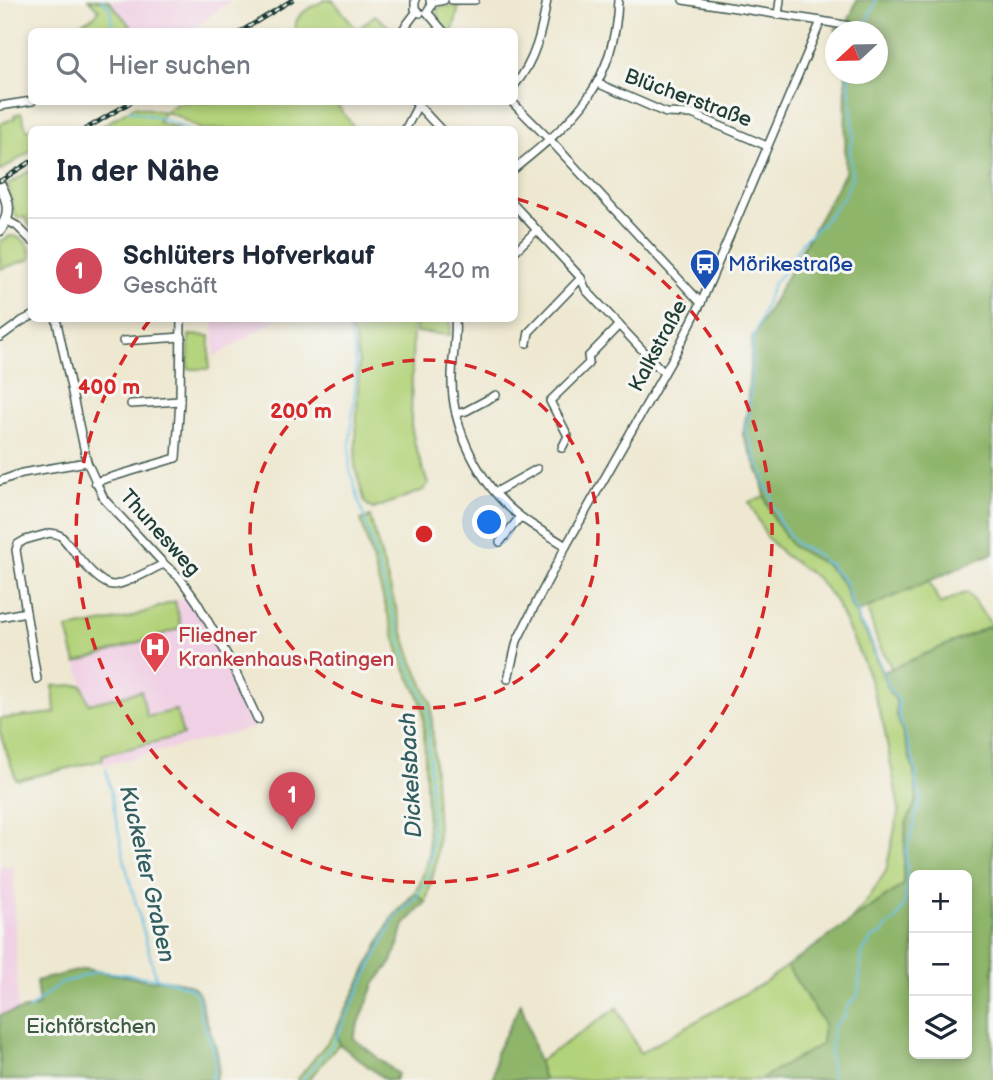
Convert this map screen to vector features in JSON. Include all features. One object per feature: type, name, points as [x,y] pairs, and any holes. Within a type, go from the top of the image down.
[{"type":"main road","points":[[0,185],[8,203],[8,216],[0,230]]},
{"type":"street","points":[[412,1],[420,13],[427,12],[431,2],[444,0]]},
{"type":"street","points":[[452,0],[475,0]]},
{"type":"street","points":[[518,80],[533,54],[541,32],[547,0]]},
{"type":"street","points":[[518,166],[576,115],[597,83],[615,38],[618,0]]},
{"type":"street","points":[[683,0],[825,22]]},
{"type":"street","points":[[778,15],[780,0]]},
{"type":"street","points":[[404,28],[417,11]]},
{"type":"street","points":[[427,12],[440,28]]},
{"type":"street","name":"Kalkstraße","points":[[508,679],[517,641],[566,546],[684,338],[701,303],[821,21]]},
{"type":"street","name":"Blücherstraße","points":[[597,83],[666,113],[691,114],[767,146]]},
{"type":"street","points":[[0,106],[28,102]]},
{"type":"street","points":[[407,126],[415,105]]},
{"type":"street","points":[[418,105],[438,126]]},
{"type":"street","points":[[515,105],[701,303]]},
{"type":"street","points":[[518,209],[581,278],[586,290],[664,373]]},
{"type":"street","points":[[8,216],[28,236]]},
{"type":"street","points":[[518,247],[537,230]]},
{"type":"street","points":[[527,343],[529,332],[581,278]]},
{"type":"street","points":[[0,337],[28,318]]},
{"type":"street","name":"Thunesweg","points":[[57,322],[87,462],[95,482],[104,499],[180,578],[197,602],[231,662],[258,720]]},
{"type":"street","points":[[95,482],[176,458],[181,322]]},
{"type":"street","points":[[455,322],[452,379],[456,414],[468,449],[496,492],[520,517],[566,546]]},
{"type":"street","points":[[562,448],[568,436],[550,401],[588,364],[587,356],[619,325]]},
{"type":"street","points":[[124,341],[182,337]]},
{"type":"street","points":[[456,414],[496,395]]},
{"type":"street","points":[[131,404],[180,401]]},
{"type":"street","points":[[0,481],[22,473],[87,462]]},
{"type":"street","points":[[496,492],[537,469]]},
{"type":"street","points":[[500,542],[520,517]]},
{"type":"street","points":[[37,679],[16,550],[18,544],[50,533],[56,534],[66,541],[98,578],[114,585],[164,564]]},
{"type":"street","points":[[0,617],[26,612]]},
{"type":"shaded area","points":[[110,0],[231,0],[194,28],[117,28]]},
{"type":"shaded area","points":[[213,322],[272,322],[214,357]]},
{"type":"shaded area","name":"Fliedner Krankenhaus Ratingen","points":[[189,596],[257,722],[257,727],[104,765],[67,629],[128,618]]},
{"type":"shaded area","points":[[13,866],[18,1011],[0,1015],[0,867]]},
{"type":"green space","points":[[89,0],[108,0],[132,28],[70,28],[95,16],[99,10]]},
{"type":"green space","points":[[325,0],[333,0],[355,28],[296,28],[300,15]]},
{"type":"green space","points":[[857,0],[993,0],[993,553],[856,613],[844,585],[828,566],[792,546],[775,521],[761,477],[743,435],[752,339],[845,173],[846,84],[888,84],[888,21],[848,21]]},
{"type":"green space","points":[[442,6],[459,6],[454,28],[445,28],[442,25],[436,10]]},
{"type":"green space","points":[[375,15],[390,28],[359,28]]},
{"type":"green space","points":[[175,105],[337,105],[353,126],[195,126],[165,112],[158,122],[171,126],[102,126],[135,106],[164,112]]},
{"type":"green space","points":[[21,113],[28,130],[28,153],[0,171],[0,124],[15,118],[14,115]]},
{"type":"green space","points":[[28,172],[28,223],[25,217],[17,218],[8,185]]},
{"type":"green space","points":[[10,236],[19,238],[28,246],[28,260],[0,269],[0,241]]},
{"type":"green space","points":[[347,322],[413,322],[411,425],[428,484],[424,490],[373,509],[365,503],[355,466],[359,362],[355,338]]},
{"type":"green space","points":[[417,322],[451,322],[450,335],[416,332]]},
{"type":"green space","points":[[189,335],[210,336],[209,369],[188,369]]},
{"type":"green space","points":[[765,496],[775,521],[784,533],[828,566],[844,585],[858,624],[866,633],[889,691],[896,700],[896,712],[914,771],[917,800],[906,824],[903,885],[849,922],[864,905],[886,871],[899,809],[884,727],[867,670],[835,600],[817,578],[783,554],[767,537],[749,502]]},
{"type":"green space","points":[[370,517],[403,633],[431,703],[438,831],[436,863],[426,902],[414,893],[420,884],[429,854],[423,710],[402,661],[361,520]]},
{"type":"green space","points":[[929,581],[940,604],[967,592],[992,625],[892,669],[878,643],[867,608]]},
{"type":"green space","points":[[175,601],[181,628],[76,663],[67,629],[128,618]]},
{"type":"green space","points":[[993,625],[993,1080],[759,1080],[822,1044],[824,1024],[787,966],[903,885],[906,824],[917,800],[914,771],[896,712],[896,700],[889,691],[883,672]]},
{"type":"green space","points":[[82,685],[89,704],[141,691],[147,717],[176,710],[183,735],[102,755],[103,760],[16,779],[0,733],[0,719],[55,713],[53,686]]},
{"type":"green space","points":[[414,893],[426,902],[404,925],[392,962],[375,983],[353,1038],[398,1074],[395,1080],[386,1080],[339,1044],[336,1030],[391,919]]},
{"type":"green space","points":[[787,966],[824,1024],[822,1044],[759,1080],[544,1080],[538,1062],[617,1008],[640,1053],[765,982]]},
{"type":"green space","name":"Eichförstchen","points":[[85,969],[154,981],[158,979],[178,982],[195,989],[200,996],[215,1045],[218,1072],[215,1080],[0,1080],[0,1015],[39,1006],[36,981]]},
{"type":"green space","points":[[521,1003],[544,1080],[493,1080],[496,1053]]},
{"type":"green space","points":[[336,1030],[339,1044],[308,1080],[297,1080],[331,1038]]},
{"type":"waterway","name":"Dickelsbach","points":[[102,0],[110,8],[112,28]]},
{"type":"waterway","points":[[867,21],[876,0]]},
{"type":"waterway","points":[[832,1080],[830,1051],[833,1027],[845,1016],[847,1007],[858,995],[862,954],[871,939],[882,934],[887,926],[895,921],[904,906],[907,884],[906,852],[921,798],[916,784],[916,770],[898,713],[898,700],[890,690],[868,633],[859,622],[858,611],[852,605],[844,580],[830,564],[796,544],[778,519],[772,505],[771,493],[765,486],[764,474],[756,461],[745,430],[749,414],[753,340],[773,284],[786,269],[802,242],[822,224],[845,195],[852,176],[850,148],[854,135],[849,84]]},
{"type":"waterway","name":"Dickelsbach","points":[[129,110],[181,126]]},
{"type":"waterway","name":"Dickelsbach","points":[[302,1080],[333,1044],[394,919],[425,885],[431,860],[428,713],[406,658],[350,470],[356,371],[350,334],[343,322]]},
{"type":"waterway","name":"Kuckelter Graben","points":[[106,769],[125,863],[156,978],[185,986],[197,996],[201,1016],[215,1054],[211,1080]]},
{"type":"waterway","points":[[28,1010],[57,985],[98,971],[155,978]]},
{"type":"railway","points":[[246,28],[292,0]]},
{"type":"railway","points":[[91,126],[126,105]]},
{"type":"railway","points":[[0,181],[28,164]]},
{"type":"place","name":"Mörikestraße","points":[[705,291]]},
{"type":"place","name":"Fliedner Krankenhaus Ratingen","points":[[155,674]]},
{"type":"place","name":"Schlüters Hofverkauf","points":[[292,830]]}]
